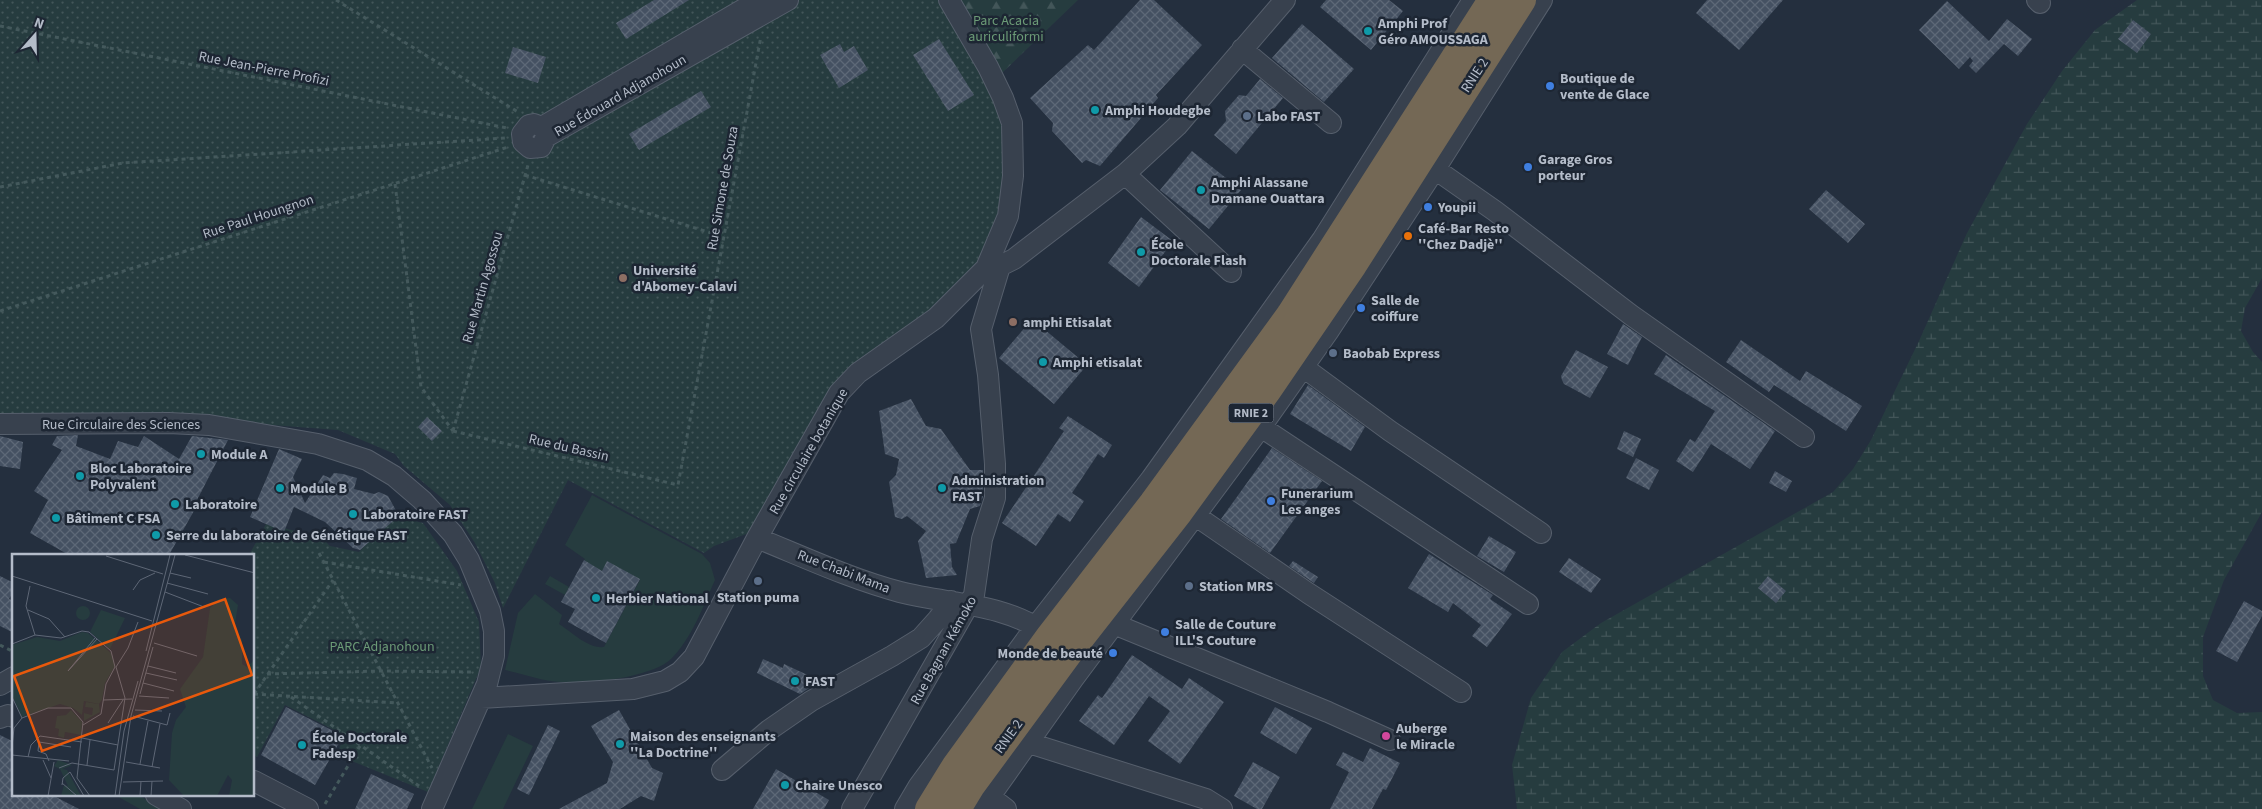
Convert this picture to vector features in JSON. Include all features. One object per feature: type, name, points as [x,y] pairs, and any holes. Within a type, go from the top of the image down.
[{"type":"highway","name":"RNIE 2","points":[[929,809],[955,767],[1165,487],[1290,315],[1492,0]]},
{"type":"highway","name":"RNIE 2","points":[[957,809],[1053,637],[1179,512],[1267,391],[1353,265],[1522,0]]},
{"type":"street","name":"Rue Édouard Adjanohoun","points":[[528,137],[541,147],[546,137],[763,6],[788,0]]},
{"type":"street","name":"Rue circulaire botanique","points":[[481,698],[633,689],[665,681],[680,672],[694,657],[757,538],[838,393],[858,373],[936,318],[993,267],[1008,216],[1013,176],[1012,123],[1003,98],[988,67],[949,0]]},
{"type":"street","points":[[993,267],[1014,259],[1125,174],[1177,126],[1285,0]]},
{"type":"street","points":[[905,809],[918,787],[1053,637],[1152,479],[1322,240],[1473,0]]},
{"type":"street","points":[[1006,809],[985,803],[1303,367],[1435,169],[1542,0]]},
{"type":"street","points":[[1242,50],[1331,123]]},
{"type":"street","points":[[1435,169],[1495,211],[1631,315],[1804,437]]},
{"type":"street","points":[[1125,174],[1231,272]]},
{"type":"street","name":"Rue Bagnan Kémoko","points":[[852,809],[960,603],[974,595],[982,539],[995,498],[995,464],[988,375],[981,329],[993,267]]},
{"type":"street","points":[[1303,367],[1390,431],[1541,533]]},
{"type":"street","name":"Rue Circulaire des Sciences","points":[[0,424],[208,424],[318,444],[367,460],[394,476],[422,500],[453,534],[469,560],[481,588],[490,611],[494,631],[494,656],[490,673],[437,798]]},
{"type":"street","points":[[1261,427],[1528,604]]},
{"type":"street","points":[[1196,516],[1308,593],[1461,692]]},
{"type":"street","name":"Rue Chabi Mama","points":[[757,538],[864,581],[902,592],[1014,615],[1053,637]]},
{"type":"street","points":[[722,770],[769,730],[811,701],[921,638],[938,619],[960,603]]},
{"type":"street","points":[[1114,624],[1328,712],[1390,740]]},
{"type":"street","points":[[0,685],[12,678]]},
{"type":"street","points":[[1029,742],[1206,799],[1222,809]]},
{"type":"street","points":[[255,782],[308,809]]},
{"type":"street","points":[[158,796],[181,809]]},
{"type":"path","points":[[336,0],[528,137]]},
{"type":"path","name":"Rue Simone de Souza","points":[[678,485],[724,237],[763,6]]},
{"type":"path","name":"Rue Jean-Pierre Profizi","points":[[0,26],[528,137]]},
{"type":"path","points":[[0,188],[123,163],[528,137]]},
{"type":"path","name":"Rue Martin Agossou","points":[[453,432],[525,175],[528,137]]},
{"type":"path","name":"Rue Paul Houngnon","points":[[0,311],[395,184],[528,137]]},
{"type":"path","points":[[525,175],[724,237]]},
{"type":"path","points":[[395,184],[421,387],[453,432]]},
{"type":"path","name":"Rue du Bassin","points":[[453,432],[678,485]]},
{"type":"path","points":[[319,553],[397,703],[437,798]]},
{"type":"path","points":[[324,562],[481,588]]},
{"type":"path","points":[[255,692],[333,580]]},
{"type":"path","points":[[0,645],[12,651]]},
{"type":"path","points":[[267,674],[381,671],[490,673]]},
{"type":"path","points":[[255,694],[397,703]]},
{"type":"path","points":[[291,697],[437,798]]},
{"type":"path","points":[[322,809],[360,746]]},
{"type":"green space","points":[[0,0],[940,0],[986,77],[1005,131],[1001,207],[985,251],[963,284],[837,383],[749,533],[714,546],[704,553],[568,480],[503,608],[495,583],[475,543],[450,505],[404,466],[395,454],[338,430],[139,415],[0,417]]},
{"type":"green space","name":"Parc Acacia auriculiformi","points":[[957,0],[1078,0],[1000,75]]},
{"type":"green space","points":[[2137,0],[2262,0],[2262,278],[2245,308],[2241,331],[2253,352],[2262,362],[2262,512],[2224,580],[2203,637],[2203,676],[2213,700],[2237,713],[2262,712],[2262,809],[1517,809],[1512,765],[1531,698],[1562,652],[1601,623],[1833,492],[1853,469],[1871,440],[1919,341],[1967,233],[2027,124],[2062,71],[2095,30]]},
{"type":"green space","points":[[592,495],[702,554],[710,563],[715,580],[696,622],[685,642],[671,659],[650,671],[635,675],[602,681],[572,683],[547,680],[505,670],[518,613],[535,594],[562,615],[559,624],[586,643],[604,647],[640,580],[608,562],[602,571],[584,561],[585,559],[565,545]]},
{"type":"green space","name":"PARC Adjanohoun","points":[[392,516],[423,523],[457,571],[479,622],[481,667],[428,792],[337,755],[344,735],[285,705],[257,757],[255,756],[255,554],[250,554],[266,524],[321,537],[330,546],[359,552]]},
{"type":"green space","points":[[550,576],[569,587],[565,595],[545,584]]},
{"type":"green space","points":[[508,734],[533,746],[503,809],[472,809]]},
{"type":"green space","points":[[117,796],[140,796],[163,809],[140,809]]},
{"type":"building","points":[[654,0],[689,0],[626,39],[616,23]]},
{"type":"building","name":"Amphi Houdegbe","points":[[1140,0],[1154,0],[1202,45],[1156,95],[1158,98],[1100,166],[1086,160],[1082,163],[1052,131],[1053,123],[1030,98],[1088,45],[1094,50]]},
{"type":"building","name":"Amphi Prof Géro AMOUSSAGA","points":[[1326,0],[1389,0],[1403,11],[1371,50],[1320,7]]},
{"type":"building","points":[[1707,0],[1783,0],[1739,50],[1696,13]]},
{"type":"building","points":[[1947,1],[1989,41],[2007,19],[2032,39],[2018,56],[2004,44],[1976,73],[1969,66],[1973,61],[1970,57],[1959,69],[1919,30]]},
{"type":"building","points":[[2133,20],[2151,34],[2137,53],[2118,39]]},
{"type":"building","points":[[1302,24],[1354,69],[1324,102],[1272,58]]},
{"type":"building","points":[[939,39],[974,95],[948,111],[913,55]]},
{"type":"building","points":[[840,44],[844,52],[854,46],[868,70],[839,88],[820,55]]},
{"type":"building","points":[[513,47],[546,57],[538,83],[505,73]]},
{"type":"building","name":"Labo FAST","points":[[1260,79],[1283,98],[1236,154],[1214,135],[1226,121],[1225,111],[1239,95],[1246,96]]},
{"type":"building","points":[[701,91],[711,107],[639,150],[629,134]]},
{"type":"building","name":"Amphi Alassane Dramane Ouattara","points":[[1192,151],[1241,190],[1209,229],[1160,190]]},
{"type":"building","points":[[1826,190],[1865,224],[1848,243],[1809,209]]},
{"type":"building","name":"École Doctorale Flash","points":[[1141,217],[1173,241],[1139,287],[1108,263]]},
{"type":"building","name":"Amphi etisalat","points":[[1032,319],[1087,365],[1054,404],[999,358]]},
{"type":"building","points":[[1623,324],[1642,337],[1628,365],[1607,354]]},
{"type":"building","points":[[1741,340],[1800,381],[1806,371],[1862,406],[1846,431],[1774,385],[1769,392],[1726,362]]},
{"type":"building","points":[[1576,350],[1608,367],[1590,398],[1564,384],[1562,380],[1561,376]]},
{"type":"building","points":[[1666,355],[1775,431],[1750,469],[1711,444],[1693,472],[1676,461],[1690,439],[1695,442],[1715,411],[1654,374]]},
{"type":"building","points":[[1308,385],[1365,427],[1351,451],[1290,414]]},
{"type":"building","name":"Administration FAST","points":[[911,399],[926,426],[941,429],[970,470],[983,470],[983,496],[980,506],[970,509],[956,543],[950,544],[952,567],[957,575],[926,578],[918,541],[926,531],[907,516],[902,519],[895,517],[889,482],[896,475],[899,459],[885,454],[879,411]]},
{"type":"building","points":[[1068,416],[1112,445],[1104,458],[1098,454],[1072,493],[1084,501],[1070,522],[1058,514],[1036,546],[1002,523],[1064,431],[1059,428]]},
{"type":"building","points":[[427,417],[442,431],[432,441],[418,427]]},
{"type":"building","points":[[1624,431],[1641,439],[1633,457],[1617,449]]},
{"type":"building","points":[[78,435],[76,446],[110,459],[118,441],[138,447],[144,436],[179,459],[192,436],[228,440],[197,500],[199,502],[170,554],[67,554],[30,533],[48,500],[34,491],[62,450],[52,445],[57,436]]},
{"type":"building","points":[[0,436],[23,442],[20,469],[0,466]]},
{"type":"building","name":"Funerarium Les anges","points":[[1272,448],[1322,481],[1270,553],[1221,519]]},
{"type":"building","name":"Laboratoire FAST","points":[[279,449],[302,459],[293,477],[305,503],[323,475],[330,478],[334,473],[343,474],[357,478],[354,489],[374,494],[379,492],[388,496],[399,516],[360,550],[353,548],[325,522],[294,507],[284,532],[250,517]]},
{"type":"building","points":[[1636,458],[1659,470],[1649,490],[1626,478]]},
{"type":"building","points":[[1775,471],[1792,481],[1786,492],[1769,483]]},
{"type":"building","points":[[1489,536],[1516,552],[1504,572],[1477,556]]},
{"type":"building","points":[[1429,554],[1493,595],[1490,599],[1512,614],[1487,647],[1472,636],[1481,625],[1453,603],[1448,612],[1408,588]]},
{"type":"building","points":[[1569,558],[1601,579],[1591,593],[1559,572]]},
{"type":"building","name":"Herbier National","points":[[584,560],[602,571],[607,561],[640,579],[606,643],[568,622],[575,609],[561,602]]},
{"type":"building","points":[[1293,561],[1318,577],[1314,583],[1289,566]]},
{"type":"building","points":[[0,576],[12,582],[12,594],[9,599],[12,600],[12,632],[0,626]]},
{"type":"building","points":[[1768,576],[1786,591],[1776,603],[1758,588]]},
{"type":"building","points":[[2244,601],[2262,611],[2262,616],[2237,662],[2216,651]]},
{"type":"building","points":[[1132,655],[1182,689],[1189,678],[1224,702],[1180,764],[1148,741],[1170,711],[1149,696],[1114,745],[1079,721],[1098,695],[1102,698]]},
{"type":"building","name":"FAST","points":[[763,659],[783,668],[784,664],[814,678],[809,688],[800,694],[757,673]]},
{"type":"building","name":"École Doctorale Fadesp","points":[[286,707],[343,736],[315,785],[261,755]]},
{"type":"building","points":[[1275,707],[1312,728],[1296,754],[1260,733]]},
{"type":"building","name":"Maison des enseignants ''La Doctrine''","points":[[619,710],[652,768],[663,773],[654,801],[641,796],[620,809],[559,809],[607,783],[613,762],[591,726]]},
{"type":"building","points":[[548,725],[560,731],[529,795],[517,789]]},
{"type":"building","points":[[0,735],[12,741],[12,796],[54,796],[79,809],[0,809]]},
{"type":"building","points":[[1370,748],[1400,763],[1386,790],[1383,789],[1372,809],[1330,809],[1349,772],[1336,765],[1343,752],[1363,762]]},
{"type":"building","points":[[1253,762],[1280,777],[1262,809],[1257,809],[1234,796]]},
{"type":"building","name":"Chaire Unesco","points":[[776,769],[829,800],[824,809],[753,809]]},
{"type":"building","points":[[371,774],[414,794],[407,809],[355,809]]},
{"type":"place","name":"Amphi Prof Géro AMOUSSAGA","points":[[1368,31]]},
{"type":"place","name":"Boutique de vente de Glace","points":[[1550,86]]},
{"type":"place","name":"Amphi Houdegbe","points":[[1095,110]]},
{"type":"place","name":"Labo FAST","points":[[1247,116]]},
{"type":"place","name":"Garage Gros porteur","points":[[1528,167]]},
{"type":"place","name":"Amphi Alassane Dramane Ouattara","points":[[1201,190]]},
{"type":"place","name":"Youpii","points":[[1428,207]]},
{"type":"place","name":"Café-Bar Resto ''Chez Dadjè''","points":[[1408,236]]},
{"type":"place","name":"École Doctorale Flash","points":[[1141,252]]},
{"type":"place","name":"Université d'Abomey-Calavi","points":[[623,278]]},
{"type":"place","name":"Salle de coiffure","points":[[1361,308]]},
{"type":"place","name":"amphi Etisalat","points":[[1013,322]]},
{"type":"place","name":"Baobab Express","points":[[1333,353]]},
{"type":"place","name":"Amphi etisalat","points":[[1043,362]]},
{"type":"place","name":"Module A","points":[[201,454]]},
{"type":"place","name":"Bloc Laboratoire Polyvalent","points":[[80,476]]},
{"type":"place","name":"Module B","points":[[280,488]]},
{"type":"place","name":"Administration FAST","points":[[942,488]]},
{"type":"place","name":"Funerarium Les anges","points":[[1271,501]]},
{"type":"place","name":"Laboratoire","points":[[175,504]]},
{"type":"place","name":"Laboratoire FAST","points":[[353,514]]},
{"type":"place","name":"Bâtiment C FSA","points":[[56,518]]},
{"type":"place","name":"Serre du laboratoire de Génétique FAST","points":[[156,535]]},
{"type":"place","name":"Station puma","points":[[758,581]]},
{"type":"place","name":"Station MRS","points":[[1189,586]]},
{"type":"place","name":"Herbier National","points":[[596,598]]},
{"type":"place","name":"Salle de Couture ILL'S Couture","points":[[1165,632]]},
{"type":"place","name":"Monde de beauté","points":[[1113,653]]},
{"type":"place","name":"FAST","points":[[795,681]]},
{"type":"place","name":"Auberge le Miracle","points":[[1386,736]]},
{"type":"place","name":"Maison des enseignants ''La Doctrine''","points":[[620,744]]},
{"type":"place","name":"École Doctorale Fadesp","points":[[302,745]]},
{"type":"place","name":"Chaire Unesco","points":[[785,785]]}]
